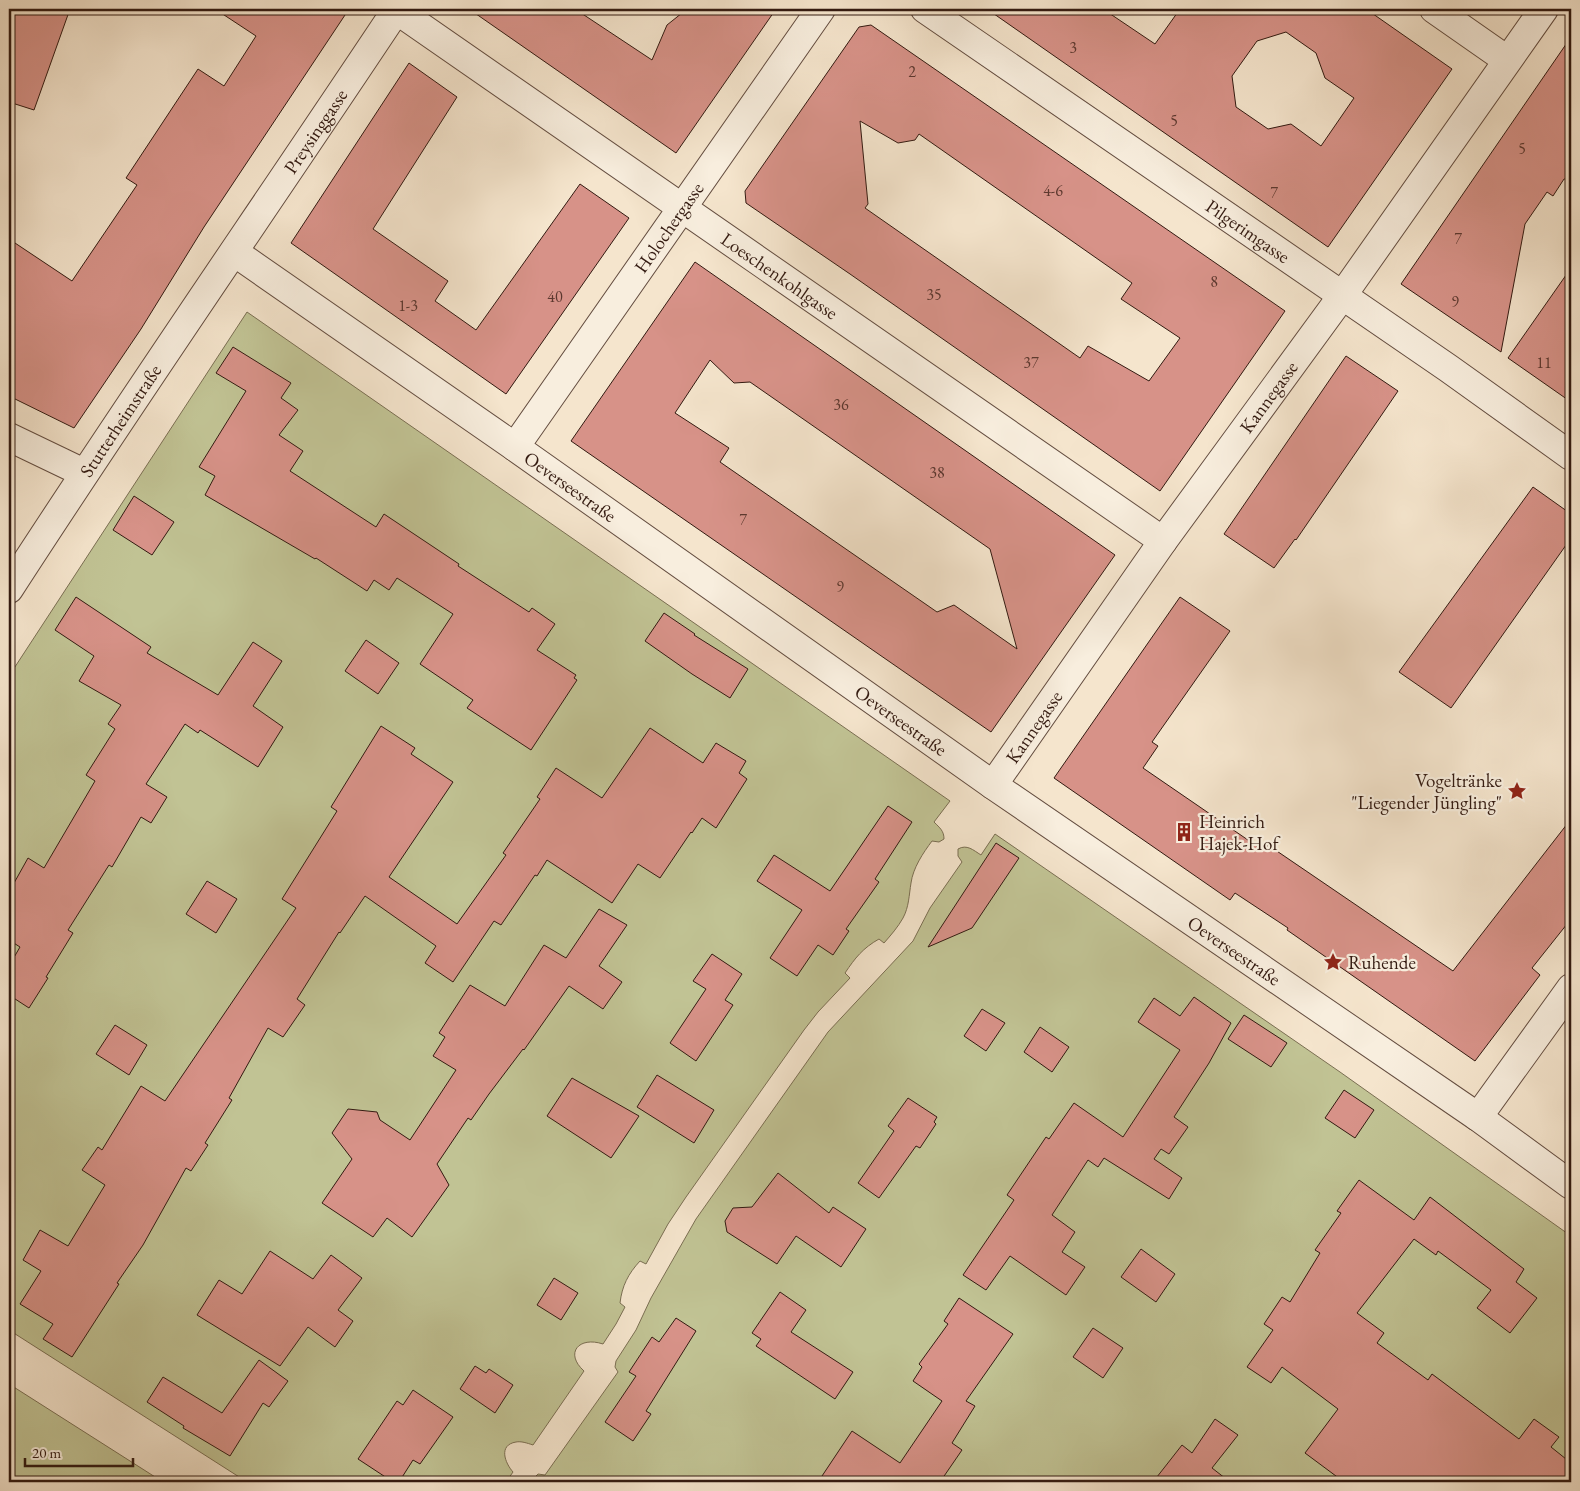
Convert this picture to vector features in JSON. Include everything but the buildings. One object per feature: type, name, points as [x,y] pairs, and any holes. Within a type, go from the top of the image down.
[{"type":"street","name":"Loeschenkohlgasse","points":[[396,9],[1162,541]]},
{"type":"street","name":"Preysinggasse","points":[[234,252],[396,9]]},
{"type":"street","name":"Holochergasse","points":[[515,447],[821,9]]},
{"type":"street","name":"Pilgerimgasse","points":[[925,9],[1448,368],[1571,456]]},
{"type":"street","points":[[1434,9],[1508,60]]},
{"type":"street","name":"Kannegasse","points":[[993,785],[1162,541],[1342,296],[1544,9]]},
{"type":"street","name":"Oeverseestraße","points":[[234,252],[515,447],[993,785],[1478,1117],[1571,1185]]},
{"type":"street","name":"Stutterheimstraße","points":[[9,589],[84,473],[234,252]]},
{"type":"street","points":[[9,437],[84,473]]},
{"type":"street","points":[[1478,1117],[1571,988]]},
{"type":"green space","points":[[247,312],[950,801],[934,822],[940,828],[944,839],[939,842],[932,841],[919,861],[912,877],[909,901],[901,921],[884,943],[879,939],[873,942],[852,963],[845,973],[850,978],[804,1030],[686,1197],[668,1224],[646,1264],[640,1261],[632,1271],[626,1280],[621,1297],[620,1303],[625,1307],[603,1344],[587,1342],[577,1348],[575,1358],[584,1371],[533,1445],[518,1442],[507,1447],[505,1455],[513,1472],[506,1482],[247,1482],[9,1330],[9,676]]},
{"type":"green space","points":[[995,834],[1340,1072],[1571,1236],[1571,1482],[530,1482],[538,1474],[545,1475],[618,1372],[615,1367],[616,1361],[636,1330],[651,1298],[696,1219],[828,1032],[913,941],[930,908],[962,862],[958,856],[958,849],[967,847],[981,855]]},
{"type":"green space","points":[[9,1384],[163,1482],[9,1482]]},
{"type":"place","name":"Vogeltränke \"Liegender Jüngling\"","points":[[1517,791]]},
{"type":"place","name":"Heinrich Hajek-Hof","points":[[1184,832]]},
{"type":"place","name":"Ruhende","points":[[1333,962]]}]
